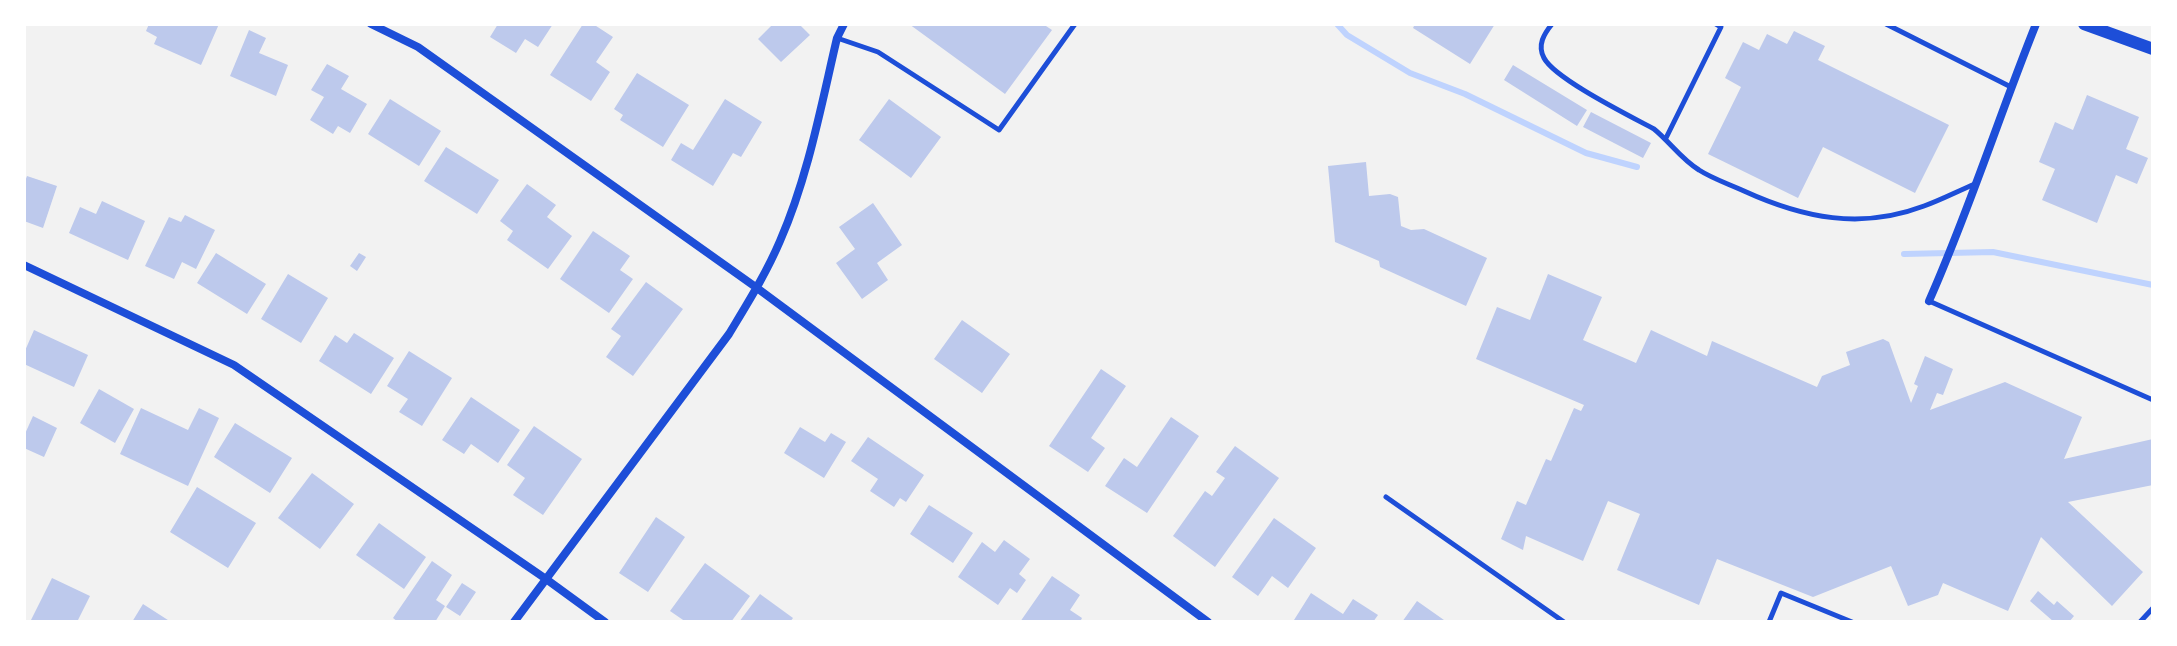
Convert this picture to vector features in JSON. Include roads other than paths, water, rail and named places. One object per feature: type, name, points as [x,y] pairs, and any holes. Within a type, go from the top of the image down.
[{"type":"street","points":[[371,24],[418,47],[757,288],[1208,622]]},
{"type":"street","points":[[514,622],[729,334],[757,288],[780,241],[799,188],[837,38],[844,24]]},
{"type":"street","points":[[1929,301],[1956,238],[2036,24]]},
{"type":"street","points":[[2084,24],[2153,49]]},
{"type":"street","points":[[24,265],[234,365],[605,622]]},
{"type":"lane","points":[[837,38],[878,52],[999,130],[1075,24]]},
{"type":"lane","points":[[1552,24],[1541,46],[1543,57],[1553,69],[1654,129],[1666,138],[1677,154],[1699,171],[1760,198],[1804,214],[1853,220],[1894,215],[1922,207],[1976,183]]},
{"type":"lane","points":[[1666,138],[1721,27],[1716,24]]},
{"type":"lane","points":[[1886,24],[2011,87]]},
{"type":"lane","points":[[1929,301],[2153,400]]},
{"type":"lane","points":[[1386,497],[1564,622]]},
{"type":"lane","points":[[1769,622],[1781,593],[1852,622]]},
{"type":"lane","points":[[2140,622],[2153,608]]},
{"type":"waterway","points":[[1337,24],[1347,35],[1410,73],[1465,94],[1586,153],[1637,167]]},
{"type":"waterway","points":[[1904,254],[1993,252],[2153,285]]}]
